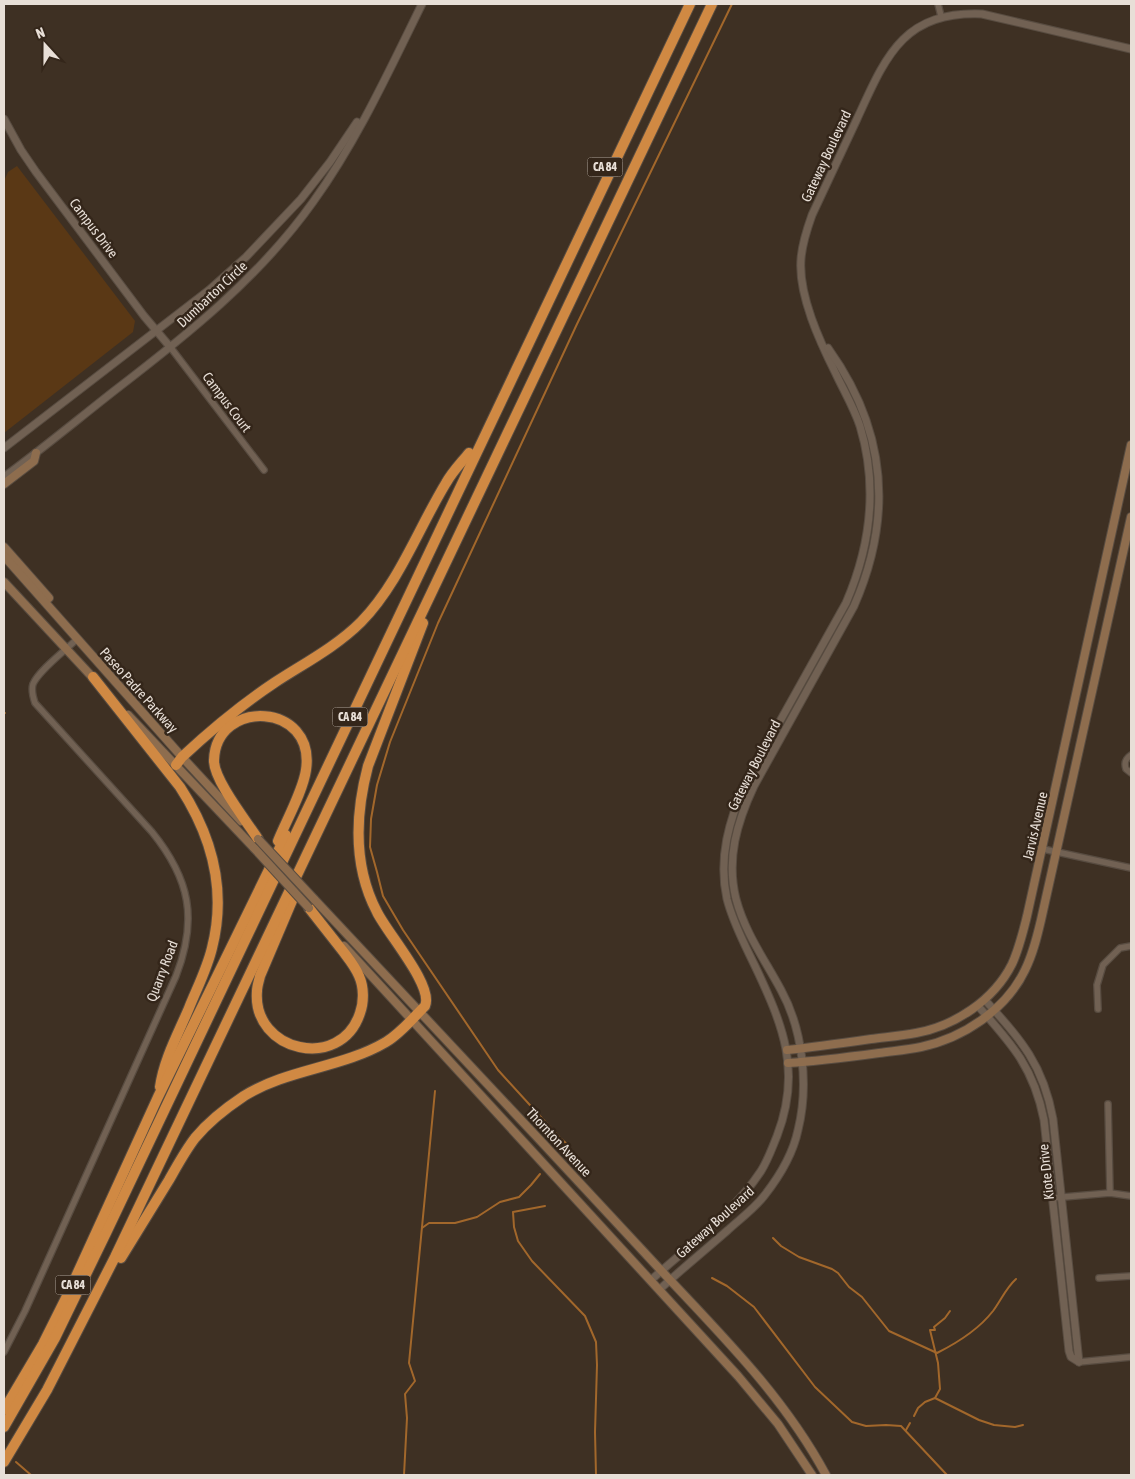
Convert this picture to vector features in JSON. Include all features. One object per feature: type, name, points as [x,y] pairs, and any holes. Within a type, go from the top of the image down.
[{"type":"highway","name":"CA 84","points":[[4,1410],[38,1352],[68,1294],[158,1097],[288,832],[684,4]]},
{"type":"highway","name":"CA 84","points":[[4,1427],[55,1338],[690,4]]},
{"type":"highway","name":"CA 84","points":[[4,1462],[47,1390],[102,1285],[712,4]]},
{"type":"highway","points":[[179,761],[207,733],[249,700],[327,649],[361,622],[391,582],[447,482],[469,453]]},
{"type":"highway","points":[[102,1285],[121,1258],[195,1138],[214,1118],[246,1095],[264,1087],[355,1057],[388,1041],[415,1015],[427,1000],[423,985],[416,972],[387,929],[369,893],[359,852],[357,831],[358,809],[368,766],[456,541]]},
{"type":"highway","points":[[93,677],[180,787],[191,804],[206,834],[215,869],[218,907],[212,946],[206,967],[163,1069],[158,1097]]},
{"type":"highway","points":[[227,953],[306,771],[306,758],[299,736],[291,726],[268,716],[254,716],[240,720],[229,727],[221,737],[214,760],[216,772],[256,844]]},
{"type":"highway","points":[[311,904],[360,976],[363,1004],[358,1019],[350,1031],[338,1041],[324,1048],[308,1049],[293,1046],[280,1040],[269,1029],[257,1004],[257,990],[260,976],[335,794]]},
{"type":"main road","name":"Jarvis Avenue","points":[[787,1050],[917,1033],[940,1026],[978,1006],[998,985],[1012,965],[1021,941],[1043,849],[1131,445]]},
{"type":"main road","points":[[4,484],[34,461],[36,453]]},
{"type":"main road","name":"Jarvis Avenue","points":[[788,1063],[920,1047],[945,1040],[970,1028],[994,1010],[1009,994],[1024,972],[1035,945],[1057,852],[1131,517]]},
{"type":"main road","points":[[4,547],[51,600],[52,609]]},
{"type":"main road","name":"Paseo Padre Parkway","points":[[4,556],[52,609],[179,761]]},
{"type":"main road","name":"Paseo Padre Parkway","points":[[4,582],[66,650],[179,761],[256,844]]},
{"type":"main road","name":"Thornton Avenue","points":[[256,844],[415,1015],[670,1280],[763,1382],[807,1442],[826,1475]]},
{"type":"main road","name":"Thornton Avenue","points":[[415,1015],[760,1401],[778,1424],[812,1475]]},
{"type":"street","name":"Dumbarton Circle","points":[[4,477],[171,348],[224,303],[259,268],[313,203],[340,161],[384,80],[422,4]]},
{"type":"street","points":[[938,4],[941,16]]},
{"type":"street","name":"Gateway Boulevard","points":[[651,1280],[727,1211],[747,1190],[762,1170],[783,1120],[789,1090],[787,1050],[778,1017],[735,922],[728,900],[724,854],[735,806],[746,782],[846,603],[857,579],[869,528],[870,475],[859,424],[810,315],[802,284],[801,260],[812,215],[877,74],[905,37],[921,25],[941,16],[961,13],[982,14],[1131,49]]},
{"type":"street","name":"Dumbarton Circle","points":[[4,448],[209,290],[273,229],[301,199],[330,162],[384,80]]},
{"type":"street","name":"Campus Drive","points":[[4,119],[36,172],[171,348]]},
{"type":"street","name":"Gateway Boulevard","points":[[660,1290],[762,1198],[782,1169],[799,1129],[803,1086],[801,1049],[794,1021],[782,991],[742,920],[736,898],[732,854],[740,817],[754,786],[854,606],[865,582],[877,529],[878,474],[867,421],[842,367],[820,335]]},
{"type":"street","name":"Campus Court","points":[[171,348],[264,470]]},
{"type":"street","name":"Quarry Road","points":[[4,1352],[25,1311],[176,976],[184,955],[188,934],[189,913],[185,890],[177,869],[166,849],[35,703],[32,693],[33,684],[39,674],[77,639]]},
{"type":"street","points":[[1131,755],[1124,764],[1131,773]]},
{"type":"street","points":[[1043,849],[1131,868]]},
{"type":"street","points":[[1098,1009],[1097,984],[1103,965],[1120,948],[1131,946]]},
{"type":"street","name":"Kiote Drive","points":[[985,1000],[1022,1042],[1042,1078],[1049,1098],[1053,1119],[1079,1362]]},
{"type":"street","name":"Kiote Drive","points":[[978,1006],[1014,1048],[1034,1081],[1040,1100],[1044,1120],[1069,1351],[1071,1357],[1079,1362]]},
{"type":"street","points":[[1108,1104],[1110,1193]]},
{"type":"street","points":[[1052,1198],[1110,1193],[1131,1196]]},
{"type":"street","points":[[1099,1278],[1131,1276]]},
{"type":"street","points":[[1079,1362],[1131,1357]]},
{"type":"shaded area","points":[[17,166],[135,321],[133,332],[4,433],[4,181],[8,172]]},
{"type":"waterway","points":[[565,1151],[568,1148],[567,1144],[498,1070],[403,930],[383,896],[370,847],[371,819],[377,785],[390,742],[438,623],[577,324],[732,4]]},
{"type":"waterway","points":[[404,1475],[407,1418],[405,1394],[415,1381],[409,1363],[435,1091]]},
{"type":"waterway","points":[[422,1228],[429,1223],[455,1223],[477,1217],[500,1202],[519,1197],[540,1174]]},
{"type":"waterway","points":[[545,1206],[513,1212],[514,1227],[518,1241],[532,1261],[585,1316],[596,1342],[596,1475]]},
{"type":"waterway","points":[[773,1238],[781,1246],[799,1257],[838,1273],[849,1287],[862,1297],[889,1331],[937,1353],[960,1340],[981,1324],[1016,1279]]},
{"type":"waterway","points":[[712,1278],[727,1286],[754,1307],[815,1387],[852,1422],[866,1426],[901,1426],[947,1475]]},
{"type":"waterway","points":[[914,1416],[918,1408],[925,1402],[935,1398],[940,1389],[938,1363],[930,1330],[935,1330],[934,1327],[950,1311]]},
{"type":"waterway","points":[[935,1398],[979,1420],[994,1425],[1015,1427],[1023,1425]]},
{"type":"waterway","points":[[906,1430],[910,1423]]},
{"type":"waterway","points":[[16,1462],[31,1475]]}]
